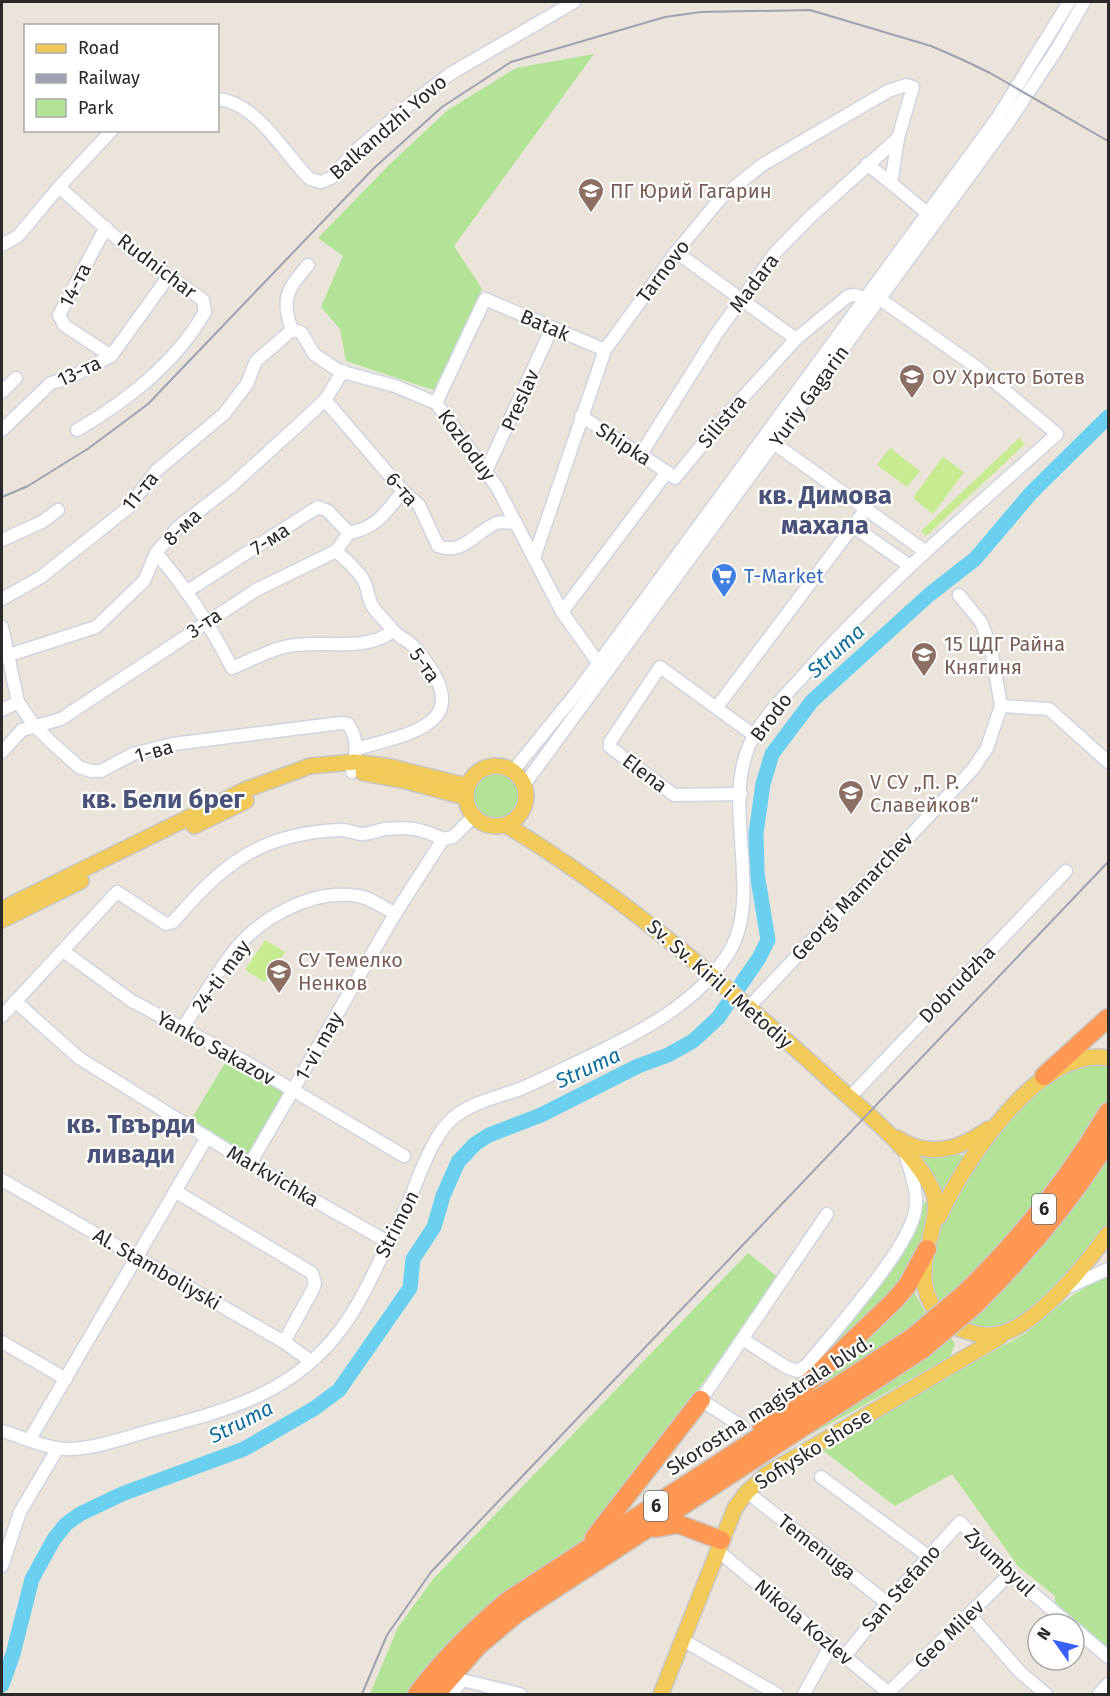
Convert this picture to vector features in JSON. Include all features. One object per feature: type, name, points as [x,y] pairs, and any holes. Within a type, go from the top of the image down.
[{"type":"highway","points":[[1044,1076],[1108,1018]]},
{"type":"highway","name":"Skorostna magistrala blvd.","points":[[970,1299],[1048,1204],[1108,1112]]},
{"type":"highway","name":"Skorostna magistrala blvd.","points":[[436,1695],[478,1646],[516,1614],[627,1542],[918,1343],[1019,1261],[1060,1212],[1108,1141]]},
{"type":"highway","points":[[725,1462],[894,1301],[907,1286],[929,1243]]},
{"type":"highway","name":"Skorostna magistrala blvd.","points":[[417,1695],[437,1667],[468,1635],[506,1602],[725,1462],[918,1343]]},
{"type":"highway","points":[[576,1556],[605,1526],[701,1400]]},
{"type":"highway","points":[[627,1542],[673,1523],[719,1545]]},
{"type":"main road","points":[[2,920],[255,796],[354,761]]},
{"type":"main road","points":[[2,909],[245,790],[310,766],[354,761],[406,781],[466,792]]},
{"type":"main road","points":[[497,766],[513,771],[524,785],[526,802],[522,812],[506,825],[487,825],[473,817],[466,792],[472,777],[486,768],[497,766]]},
{"type":"main road","name":"Sv. Sv. Kiril i Metodiy","points":[[522,812],[546,848]]},
{"type":"main road","name":"Sv. Sv. Kiril i Metodiy","points":[[506,825],[546,848],[718,972],[746,1004],[885,1131],[905,1152],[930,1185],[936,1198],[929,1243]]},
{"type":"main road","points":[[1008,1332],[980,1335],[956,1329],[937,1313],[927,1297],[923,1281],[929,1243],[947,1198],[973,1155],[1044,1076],[1080,1057],[1108,1058]]},
{"type":"main road","name":"Sv. Sv. Kiril i Metodiy","points":[[885,1131],[913,1147],[952,1149],[976,1138],[1003,1119]]},
{"type":"main road","name":"Sofiysko shose","points":[[661,1695],[719,1545],[735,1508],[747,1492],[767,1474],[1008,1332],[1061,1290],[1108,1233]]},
{"type":"main road","name":"Sofiysko shose","points":[[945,1368],[960,1351],[960,1338],[956,1329]]},
{"type":"street","name":"Balkandzhi Yovo","points":[[219,99],[232,100],[248,111],[310,179],[321,182],[330,178],[385,125],[450,74],[574,2]]},
{"type":"street","name":"Yuriy Gagarin","points":[[524,785],[606,674],[865,299],[998,117],[1069,2]]},
{"type":"street","name":"Yuriy Gagarin","points":[[513,771],[880,299],[1008,123],[1057,49],[1084,2]]},
{"type":"street","name":"Tarnovo","points":[[534,558],[605,350],[676,252],[721,198],[762,165],[888,91],[906,85],[913,87],[898,138]]},
{"type":"street","points":[[2,245],[18,236],[59,187],[110,132]]},
{"type":"street","points":[[891,183],[898,138]]},
{"type":"street","name":"Madara","points":[[641,454],[717,333],[775,254],[867,164],[898,138]]},
{"type":"street","points":[[867,164],[927,213]]},
{"type":"street","name":"Rudnichar","points":[[59,187],[121,242],[203,300],[205,312],[197,327],[167,361],[134,392],[111,410],[77,430]]},
{"type":"street","name":"14-та","points":[[106,227],[59,315],[64,325],[111,356]]},
{"type":"street","points":[[676,252],[796,339],[848,296],[856,295],[865,299]]},
{"type":"street","points":[[292,330],[285,300],[289,289],[308,265]]},
{"type":"street","name":"13-та","points":[[2,430],[51,384],[69,378],[111,356],[170,276]]},
{"type":"street","name":"Batak","points":[[436,403],[485,299],[605,350]]},
{"type":"street","name":"Brodo","points":[[718,972],[733,947],[741,924],[743,764],[755,736],[816,662],[877,596],[1057,434],[979,369],[880,299]]},
{"type":"street","name":"Preslav","points":[[486,471],[552,328]]},
{"type":"street","name":"11-та","points":[[2,599],[50,571],[129,507],[156,471],[224,414],[247,384],[256,361],[292,330]]},
{"type":"street","name":"Kozloduy","points":[[292,330],[301,332],[314,354],[322,361],[343,371],[395,386],[436,403],[486,471],[562,612],[606,674]]},
{"type":"street","name":"Silistra","points":[[562,612],[667,472],[675,478],[725,417],[796,339]]},
{"type":"street","name":"8-ма","points":[[7,661],[96,627],[144,581],[156,553],[177,528],[231,486],[325,400],[343,371]]},
{"type":"street","points":[[2,392],[16,378]]},
{"type":"street","name":"6-та","points":[[325,400],[418,505],[438,546],[448,550],[462,546],[499,522],[516,523]]},
{"type":"street","name":"Shipka","points":[[581,416],[667,472]]},
{"type":"street","points":[[769,440],[926,552]]},
{"type":"street","points":[[349,533],[367,530],[383,516],[403,490]]},
{"type":"street","name":"7-ма","points":[[186,592],[318,507],[328,511],[349,533]]},
{"type":"street","points":[[755,736],[717,707],[866,509]]},
{"type":"street","points":[[2,540],[42,522],[58,510]]},
{"type":"street","points":[[854,527],[910,566]]},
{"type":"street","name":"3-та","points":[[2,752],[22,730],[36,728],[61,719],[256,590],[336,551],[349,533]]},
{"type":"street","name":"5-та","points":[[336,551],[363,579],[373,607],[393,631],[414,646],[429,666],[442,691],[442,709],[427,725],[354,761]]},
{"type":"street","points":[[156,553],[207,622],[232,668],[283,647],[305,644],[359,643],[382,639],[393,631]]},
{"type":"street","name":"Georgi Mamarchev","points":[[746,1004],[973,770],[987,748],[1001,706],[991,648],[981,622],[958,595]]},
{"type":"street","name":"1-ва","points":[[2,627],[7,661],[18,702],[36,728],[70,759],[90,771],[101,771],[146,750],[173,744],[326,724],[348,724],[354,734],[354,761]]},
{"type":"street","name":"Elena","points":[[717,707],[660,667],[616,728],[610,747],[674,795],[741,794]]},
{"type":"street","points":[[2,710],[18,702]]},
{"type":"street","points":[[1001,706],[1048,709],[1108,762]]},
{"type":"street","name":"1-vi may","points":[[250,1164],[294,1092],[395,914],[442,838],[453,837],[473,817]]},
{"type":"street","points":[[2,1016],[117,892],[160,922],[173,922],[202,888],[235,861],[272,840],[343,829],[362,834],[421,828],[442,838]]},
{"type":"street","name":"Dobrudzha","points":[[849,1098],[1066,871]]},
{"type":"street","name":"24-ti may","points":[[182,1029],[231,955],[274,917],[304,902],[343,895],[358,896],[373,901],[395,914]]},
{"type":"street","name":"Yanko Sakazov","points":[[63,951],[132,1001],[244,1061],[405,1156]]},
{"type":"street","name":"Strimon","points":[[58,1448],[93,1446],[244,1404],[281,1385],[311,1361],[341,1329],[409,1204],[439,1134],[453,1118],[480,1103],[521,1089],[634,1035],[681,1005],[718,972]]},
{"type":"street","name":"Markvichka","points":[[15,1001],[79,1058],[250,1164],[388,1242]]},
{"type":"street","points":[[30,1439],[207,1137]]},
{"type":"street","points":[[744,1340],[786,1367],[798,1371],[808,1364],[901,1244],[915,1213],[916,1193],[905,1152]]},
{"type":"street","name":"Al. Stamboliyski","points":[[2,1180],[284,1342],[311,1361]]},
{"type":"street","points":[[175,1191],[312,1274],[313,1289],[284,1342]]},
{"type":"street","points":[[743,1427],[701,1400],[744,1340],[827,1214]]},
{"type":"street","points":[[1061,1290],[1108,1269]]},
{"type":"street","points":[[2,1342],[66,1379]]},
{"type":"street","points":[[2,1431],[58,1448],[20,1512],[2,1566]]},
{"type":"street","points":[[821,1477],[928,1556]]},
{"type":"street","name":"Temenuga","points":[[747,1492],[887,1603]]},
{"type":"street","name":"San Stefano","points":[[845,1656],[887,1603],[960,1522]]},
{"type":"street","name":"Zyumbyul","points":[[960,1522],[1010,1574],[1055,1612]]},
{"type":"street","name":"Nikola Kozlev","points":[[719,1545],[888,1694]]},
{"type":"street","name":"Geo Milev","points":[[888,1694],[1010,1574]]},
{"type":"street","points":[[970,1615],[1020,1672],[1046,1695]]},
{"type":"street","points":[[1086,1638],[1108,1657]]},
{"type":"street","points":[[681,1639],[777,1695]]},
{"type":"street","points":[[804,1695],[831,1645]]},
{"type":"street","points":[[452,1695],[462,1680],[520,1695]]},
{"type":"street","points":[[1099,1695],[1108,1684]]},
{"type":"green space","points":[[594,54],[454,246],[482,289],[436,391],[346,361],[340,329],[321,307],[343,256],[318,238],[390,164],[448,110],[516,68]]},
{"type":"green space","points":[[1019,438],[1025,444],[926,536],[921,531]]},
{"type":"green space","points":[[890,448],[920,471],[907,487],[877,465]]},
{"type":"green space","points":[[943,457],[964,472],[933,514],[913,498]]},
{"type":"green space","points":[[491,773],[501,773],[513,780],[520,792],[520,802],[513,814],[501,821],[491,821],[476,810],[472,802],[472,792],[483,777]]},
{"type":"green space","points":[[265,940],[285,952],[265,982],[245,970]]},
{"type":"green space","points":[[228,1058],[287,1094],[248,1158],[189,1123]]},
{"type":"green space","points":[[1092,1063],[1108,1065],[1108,1102],[1080,1149],[1004,1247],[941,1306],[931,1280],[932,1251],[944,1220],[972,1169],[1005,1124],[1025,1104],[1046,1086],[1068,1072]]},
{"type":"green space","points":[[915,1151],[931,1156],[966,1155],[941,1199]]},
{"type":"green space","points":[[1108,1155],[1108,1220],[1104,1230],[1083,1257],[1054,1287],[1018,1318],[992,1326],[964,1324]]},
{"type":"green space","points":[[928,1202],[930,1217],[906,1278],[779,1400],[885,1273],[920,1203]]},
{"type":"green space","points":[[748,1253],[778,1277],[690,1401],[590,1535],[537,1571],[439,1655],[407,1694],[370,1694],[398,1627],[434,1578]]},
{"type":"green space","points":[[1108,1277],[1108,1648],[1086,1629],[1086,1612],[1066,1612],[1055,1603],[1055,1596],[1018,1566],[952,1474],[895,1506],[821,1449],[1026,1333],[1070,1297],[1090,1284]]},
{"type":"green space","points":[[913,1290],[928,1317],[774,1423]]},
{"type":"green space","points":[[950,1336],[955,1344],[950,1357],[767,1459],[890,1382]]},
{"type":"waterway","name":"Struma","points":[[2,1685],[13,1654],[32,1579],[54,1539],[66,1524],[80,1514],[122,1494],[244,1449],[315,1408],[339,1390],[410,1288],[413,1259],[434,1227],[443,1196],[458,1162],[475,1144],[489,1135],[541,1115],[638,1066],[668,1055],[693,1041],[718,1018],[759,958],[768,940],[757,873],[756,833],[763,784],[772,754],[812,701],[930,594],[975,559],[1031,493],[1108,417]]},
{"type":"railway","points":[[2,497],[28,486],[89,448],[148,404],[374,168],[442,107],[511,62],[665,17],[701,12],[810,10],[931,46],[961,59],[990,73],[1108,141]]},
{"type":"railway","points":[[362,1694],[387,1635],[431,1572],[1108,862]]},
{"type":"place","name":"ПГ Юрий Гагарин","points":[[591,214]]},
{"type":"place","name":"ОУ Христо Ботев","points":[[912,400]]},
{"type":"place","name":"T-Market","points":[[724,599]]},
{"type":"place","name":"15 ЦДГ Райна Княгиня","points":[[924,678]]},
{"type":"place","name":"V СУ „П. Р. Славейков“","points":[[851,816]]},
{"type":"place","name":"СУ Темелко Ненков","points":[[279,995]]},
{"type":"district","name":"кв. Димова махала","points":[[825,510]]},
{"type":"district","name":"кв. Бели брег","points":[[163,799]]},
{"type":"district","name":"кв. Твърди ливади","points":[[131,1139]]}]
